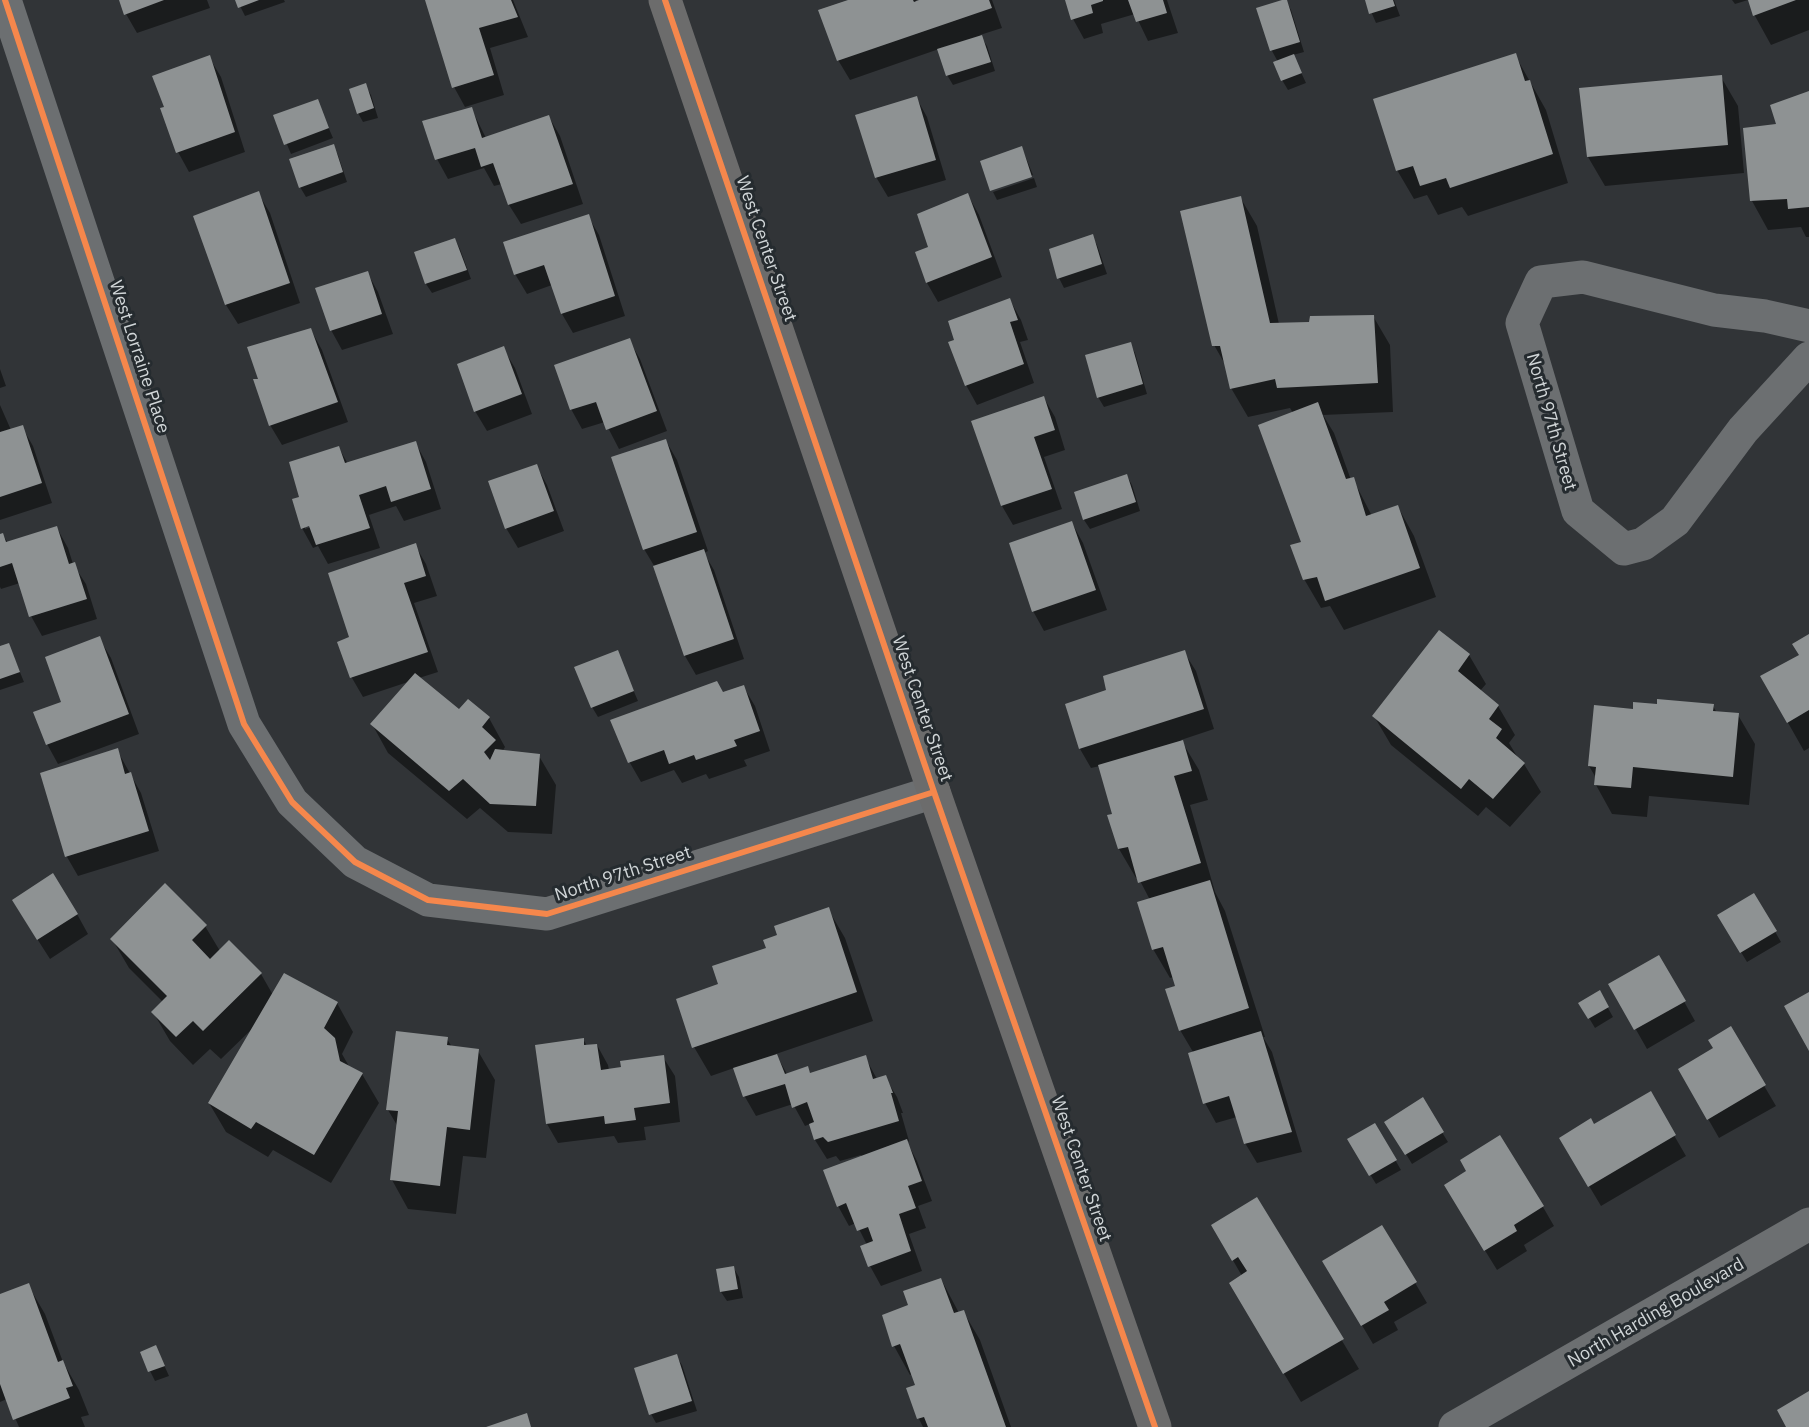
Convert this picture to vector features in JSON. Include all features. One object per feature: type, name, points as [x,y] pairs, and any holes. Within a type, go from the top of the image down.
[{"type":"street","name":"West Lorraine Place","points":[[5,0],[244,724]]},
{"type":"street","name":"West Center Street","points":[[665,0],[934,792],[1155,1427]]},
{"type":"street","name":"North 97th Street","points":[[1809,326],[1765,316],[1714,310],[1583,277],[1541,282],[1522,323],[1578,512],[1624,549],[1643,544],[1675,521],[1743,430],[1809,358]]},
{"type":"street","name":"North 97th Street","points":[[244,724],[292,802],[355,862],[429,900],[547,914],[934,792]]},
{"type":"street","name":"North Harding Boulevard","points":[[1455,1427],[1809,1224]]},
{"type":"building","points":[[119,0],[164,0],[124,15]]},
{"type":"building","points":[[235,0],[259,0],[238,8]]},
{"type":"building","points":[[425,0],[511,0],[518,17],[479,28],[494,75],[452,88]]},
{"type":"building","points":[[848,0],[913,0],[914,2],[919,0],[989,0],[992,8],[837,61],[818,10]]},
{"type":"building","points":[[1065,0],[1103,1],[1091,5],[1093,13],[1071,20]]},
{"type":"building","points":[[1128,0],[1163,0],[1167,13],[1136,22]]},
{"type":"building","points":[[1287,0],[1300,42],[1270,51],[1256,8]]},
{"type":"building","points":[[1365,0],[1393,0],[1395,6],[1369,14]]},
{"type":"building","points":[[1748,0],[1796,0],[1753,16]]},
{"type":"building","points":[[982,35],[991,62],[946,76],[937,49]]},
{"type":"building","points":[[1516,53],[1525,81],[1530,80],[1553,154],[1450,188],[1446,178],[1420,186],[1413,166],[1396,171],[1373,99]]},
{"type":"building","points":[[1294,54],[1302,73],[1281,81],[1273,62]]},
{"type":"building","points":[[210,55],[235,132],[176,153],[160,108],[164,107],[152,76]]},
{"type":"building","points":[[1722,75],[1728,145],[1587,157],[1579,88]]},
{"type":"building","points":[[366,83],[374,108],[357,114],[349,89]]},
{"type":"building","points":[[1809,91],[1809,207],[1788,209],[1787,199],[1750,201],[1743,128],[1776,124],[1770,105]]},
{"type":"building","points":[[917,96],[936,160],[875,178],[855,115]]},
{"type":"building","points":[[318,99],[329,128],[284,145],[273,115]]},
{"type":"building","points":[[472,107],[482,138],[549,115],[573,184],[508,205],[493,163],[481,167],[475,148],[435,160],[422,121]]},
{"type":"building","points":[[334,144],[343,172],[299,188],[289,159]]},
{"type":"building","points":[[1022,146],[1032,177],[990,191],[980,161]]},
{"type":"building","points":[[259,191],[290,283],[225,305],[193,216]]},
{"type":"building","points":[[968,193],[992,257],[926,283],[915,252],[928,247],[917,214]]},
{"type":"building","points":[[1241,196],[1270,323],[1309,322],[1310,316],[1374,315],[1378,383],[1277,388],[1275,379],[1230,389],[1220,346],[1212,346],[1180,211]]},
{"type":"building","points":[[589,214],[615,296],[561,314],[544,265],[514,275],[503,242]]},
{"type":"building","points":[[1093,234],[1102,264],[1057,279],[1049,249]]},
{"type":"building","points":[[455,238],[467,270],[425,284],[414,252]]},
{"type":"building","points":[[368,271],[382,314],[330,331],[315,288]]},
{"type":"building","points":[[1010,298],[1018,320],[1010,322],[1024,364],[965,386],[948,342],[954,340],[948,321]]},
{"type":"building","points":[[311,328],[338,402],[269,426],[253,379],[258,379],[247,347]]},
{"type":"building","points":[[630,338],[657,411],[606,430],[596,402],[570,410],[554,365]]},
{"type":"building","points":[[1131,342],[1143,384],[1097,398],[1085,355]]},
{"type":"building","points":[[504,346],[522,394],[474,412],[457,364]]},
{"type":"building","points":[[1044,396],[1055,430],[1034,437],[1052,489],[1001,506],[971,421]]},
{"type":"building","points":[[1318,402],[1346,479],[1354,477],[1366,516],[1398,505],[1420,568],[1325,601],[1317,577],[1303,580],[1290,545],[1301,542],[1258,425]]},
{"type":"building","points":[[23,425],[42,483],[0,497],[0,432]]},
{"type":"building","points":[[666,439],[697,532],[643,550],[611,457]]},
{"type":"building","points":[[416,441],[431,489],[391,502],[386,486],[359,495],[370,528],[316,545],[309,526],[301,529],[292,499],[299,497],[289,462],[339,446],[345,463]]},
{"type":"building","points":[[537,464],[554,511],[505,529],[488,481]]},
{"type":"building","points":[[1127,474],[1136,502],[1083,520],[1074,492]]},
{"type":"building","points":[[1072,521],[1096,590],[1032,612],[1009,543]]},
{"type":"building","points":[[57,526],[69,564],[75,562],[87,599],[29,617],[12,563],[0,567],[0,534],[3,533],[6,542]]},
{"type":"building","points":[[416,543],[426,576],[404,583],[428,652],[350,678],[337,642],[349,637],[328,573]]},
{"type":"building","points":[[704,549],[734,639],[684,656],[653,566]]},
{"type":"building","points":[[1439,630],[1470,654],[1458,671],[1499,705],[1489,719],[1502,729],[1496,738],[1525,763],[1493,799],[1469,779],[1461,789],[1372,716]]},
{"type":"building","points":[[1809,634],[1809,710],[1787,723],[1760,676],[1799,655],[1792,644]]},
{"type":"building","points":[[100,636],[129,714],[46,745],[33,712],[61,702],[45,657]]},
{"type":"building","points":[[9,643],[20,672],[0,679],[0,646]]},
{"type":"building","points":[[618,650],[634,691],[591,708],[574,667]]},
{"type":"building","points":[[1185,650],[1204,709],[1079,749],[1065,704],[1106,690],[1103,676]]},
{"type":"building","points":[[415,673],[459,709],[468,699],[490,717],[482,727],[496,740],[484,752],[490,760],[495,749],[540,754],[536,806],[490,804],[463,779],[449,791],[370,724]]},
{"type":"building","points":[[717,681],[723,692],[744,685],[760,731],[734,740],[737,746],[696,760],[694,755],[669,764],[664,750],[628,763],[610,720]]},
{"type":"building","points":[[1657,699],[1714,704],[1713,711],[1739,713],[1733,777],[1633,767],[1631,788],[1594,785],[1596,767],[1588,766],[1594,705],[1633,709],[1633,702],[1657,704]]},
{"type":"building","points":[[1183,740],[1192,771],[1174,776],[1201,863],[1138,883],[1128,847],[1118,849],[1107,815],[1112,814],[1098,765]]},
{"type":"building","points":[[118,748],[125,774],[131,772],[149,831],[65,857],[40,773]]},
{"type":"building","points":[[53,873],[78,914],[37,940],[12,900]]},
{"type":"building","points":[[1210,880],[1249,1008],[1179,1031],[1165,989],[1175,986],[1163,947],[1152,950],[1137,902]]},
{"type":"building","points":[[165,883],[207,925],[192,940],[210,959],[229,940],[262,973],[203,1031],[193,1021],[176,1037],[151,1012],[167,996],[110,939]]},
{"type":"building","points":[[1754,893],[1777,931],[1740,953],[1717,915]]},
{"type":"building","points":[[829,907],[857,992],[692,1048],[676,999],[718,984],[712,966],[766,948],[763,940],[777,935],[774,926]]},
{"type":"building","points":[[1659,955],[1686,1001],[1634,1030],[1608,984]]},
{"type":"building","points":[[284,973],[338,1002],[324,1028],[335,1038],[340,1061],[363,1073],[314,1155],[256,1122],[251,1129],[208,1103]]},
{"type":"building","points":[[1600,990],[1609,1007],[1588,1019],[1578,1003]]},
{"type":"building","points":[[1809,992],[1809,1051],[1784,1006]]},
{"type":"building","points":[[1731,1026],[1766,1085],[1707,1120],[1678,1069],[1713,1048],[1708,1040]]},
{"type":"building","points":[[396,1031],[448,1037],[447,1045],[479,1049],[470,1130],[447,1127],[440,1186],[390,1180],[398,1111],[386,1110]]},
{"type":"building","points":[[1261,1031],[1292,1132],[1244,1144],[1229,1096],[1203,1104],[1188,1053]]},
{"type":"building","points":[[584,1038],[584,1045],[597,1044],[601,1070],[621,1067],[620,1061],[664,1055],[670,1103],[634,1108],[636,1120],[605,1124],[604,1116],[546,1124],[535,1045]]},
{"type":"building","points":[[777,1054],[785,1074],[808,1066],[810,1073],[866,1055],[873,1079],[886,1075],[893,1093],[891,1093],[899,1121],[828,1142],[823,1137],[814,1140],[809,1124],[814,1122],[807,1102],[792,1108],[785,1084],[743,1097],[733,1068]]},
{"type":"building","points":[[1651,1091],[1676,1135],[1588,1187],[1559,1138],[1591,1118],[1594,1124]]},
{"type":"building","points":[[1423,1097],[1444,1132],[1405,1155],[1384,1122]]},
{"type":"building","points":[[1375,1123],[1397,1160],[1369,1176],[1347,1139]]},
{"type":"building","points":[[1500,1135],[1544,1206],[1514,1225],[1517,1231],[1484,1251],[1444,1185],[1466,1171],[1460,1160]]},
{"type":"building","points":[[907,1139],[922,1181],[908,1186],[916,1208],[899,1214],[911,1251],[868,1267],[860,1246],[873,1241],[868,1227],[857,1231],[846,1203],[837,1207],[823,1170]]},
{"type":"building","points":[[1257,1197],[1344,1339],[1283,1374],[1229,1283],[1247,1271],[1238,1257],[1232,1261],[1211,1225]]},
{"type":"building","points":[[1382,1225],[1417,1282],[1384,1302],[1389,1310],[1361,1326],[1322,1261]]},
{"type":"building","points":[[734,1266],[738,1289],[720,1292],[716,1269]]},
{"type":"building","points":[[941,1278],[954,1313],[964,1310],[1006,1427],[928,1427],[924,1417],[917,1419],[906,1388],[915,1385],[900,1344],[892,1347],[882,1315],[908,1305],[903,1291]]},
{"type":"building","points":[[29,1283],[58,1362],[63,1360],[73,1386],[66,1388],[70,1398],[13,1420],[0,1384],[0,1294]]},
{"type":"building","points":[[156,1345],[165,1366],[148,1372],[140,1352]]},
{"type":"building","points":[[677,1354],[692,1401],[649,1415],[634,1368]]},
{"type":"building","points":[[1809,1391],[1809,1427],[1786,1427],[1777,1410]]},
{"type":"building","points":[[527,1413],[531,1427],[486,1427]]},
{"type":"cycle path","points":[[5,0],[244,724],[292,802],[355,862],[428,900],[547,914],[934,792]]},
{"type":"cycle path","points":[[665,0],[934,792],[1155,1427]]}]
